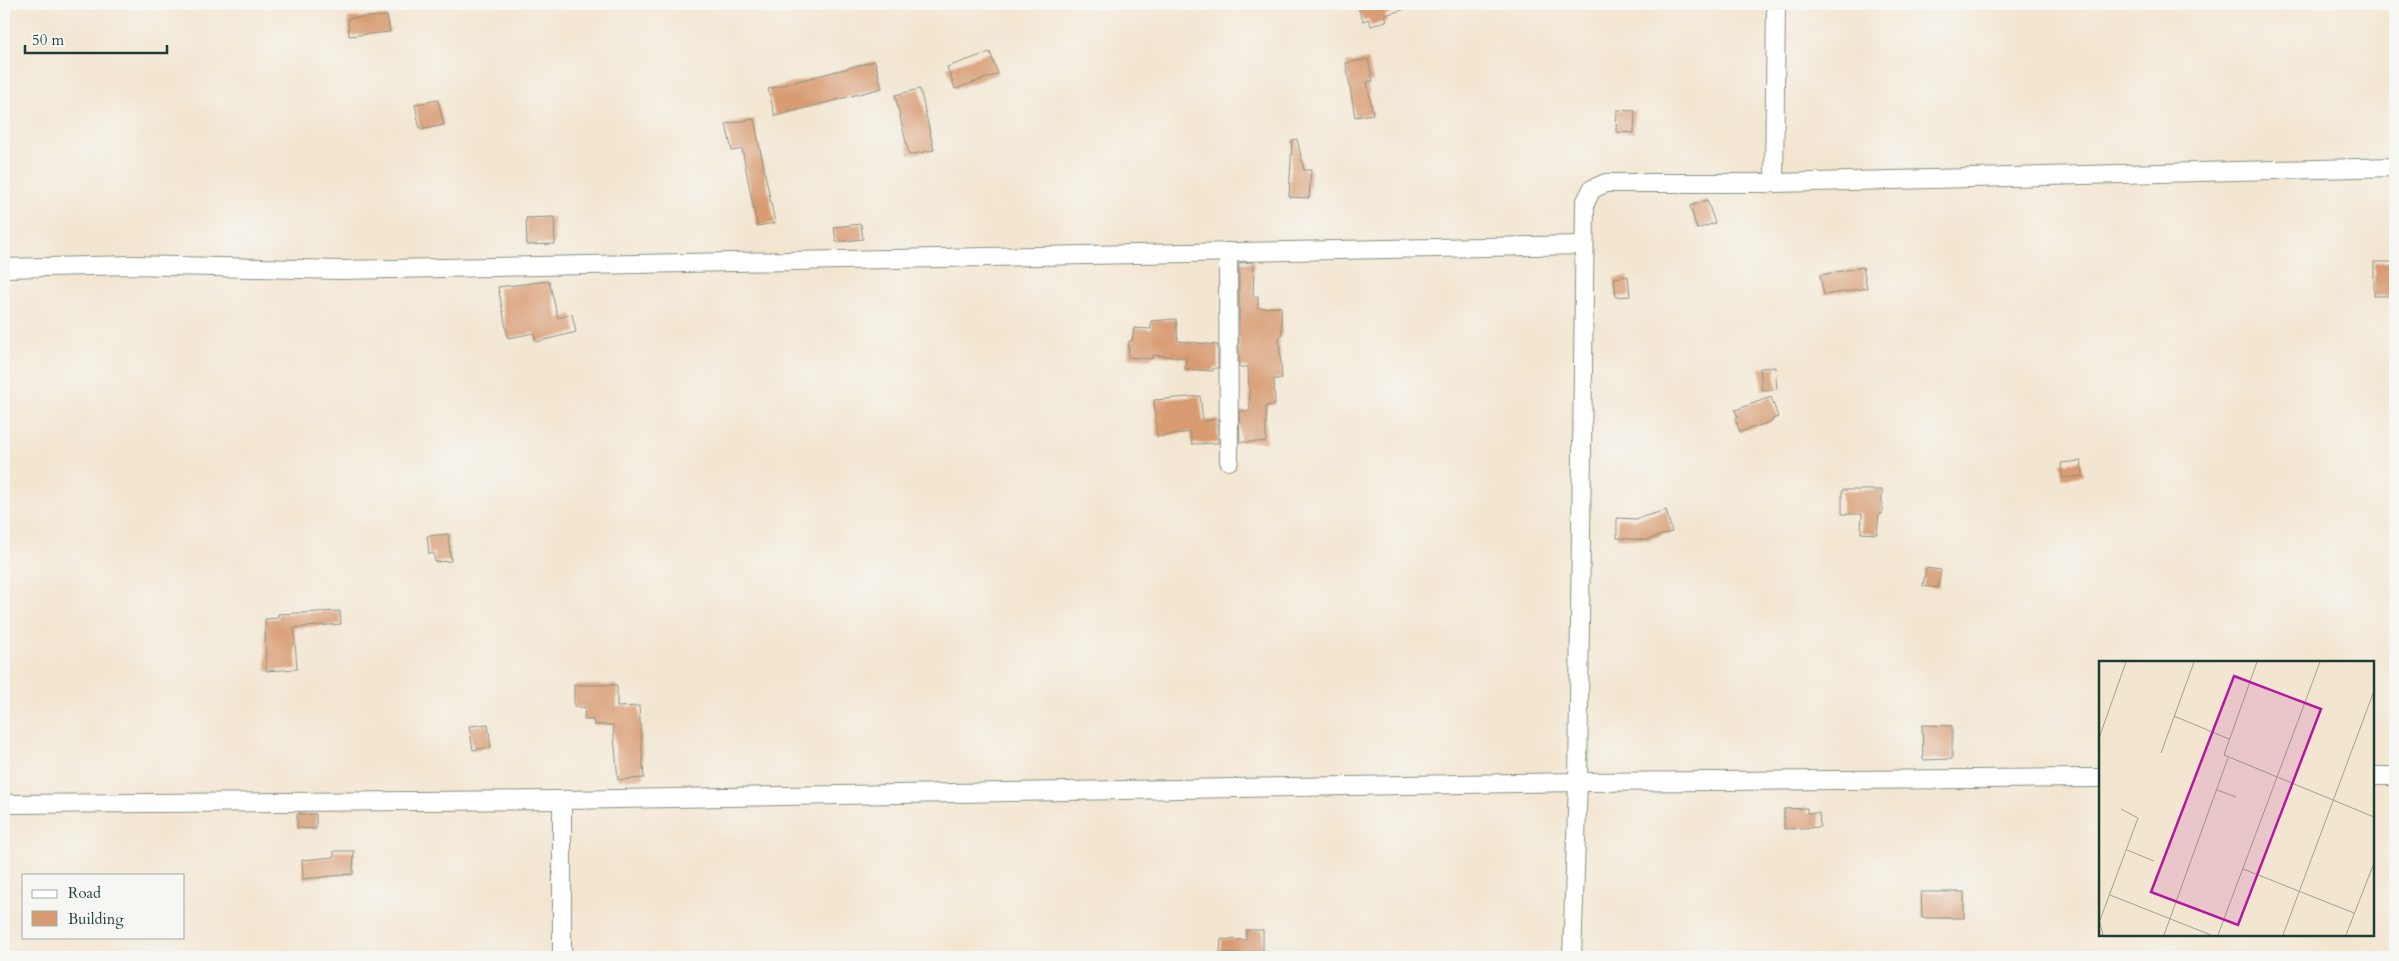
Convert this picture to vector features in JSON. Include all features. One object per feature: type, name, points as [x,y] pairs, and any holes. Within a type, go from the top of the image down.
[{"type":"street","points":[[1774,183],[1776,4]]},
{"type":"street","points":[[1572,957],[1578,782],[1585,203],[1592,189],[1606,183],[1774,183],[2395,168]]},
{"type":"street","points":[[4,268],[132,264],[350,270],[1584,246]]},
{"type":"street","points":[[1228,252],[1229,461]]},
{"type":"street","points":[[2374,776],[2395,776]]},
{"type":"street","points":[[4,804],[562,800],[1578,782],[2099,778]]},
{"type":"street","points":[[562,800],[562,957]]},
{"type":"building","points":[[1364,4],[1408,4],[1409,8],[1385,15],[1387,21],[1371,26],[1369,19],[1363,21],[1358,7]]},
{"type":"building","points":[[387,16],[390,32],[349,36],[348,18]]},
{"type":"building","points":[[990,52],[998,74],[955,89],[947,67]]},
{"type":"building","points":[[1368,59],[1373,81],[1367,82],[1373,114],[1355,117],[1346,63]]},
{"type":"building","points":[[875,61],[882,88],[775,116],[768,89]]},
{"type":"building","points":[[920,89],[934,150],[909,155],[895,95]]},
{"type":"building","points":[[438,100],[444,125],[420,130],[415,104]]},
{"type":"building","points":[[1617,110],[1635,111],[1634,133],[1616,132]]},
{"type":"building","points":[[754,119],[775,223],[757,226],[742,149],[732,151],[726,124]]},
{"type":"building","points":[[1297,139],[1304,170],[1311,170],[1309,198],[1289,197],[1292,140]]},
{"type":"building","points":[[1707,200],[1715,223],[1697,229],[1690,206]]},
{"type":"building","points":[[554,217],[555,244],[527,245],[526,218]]},
{"type":"building","points":[[861,224],[863,239],[836,242],[834,227]]},
{"type":"building","points":[[1254,262],[1253,296],[1258,296],[1258,308],[1281,307],[1282,337],[1279,337],[1282,379],[1274,379],[1275,405],[1266,406],[1266,442],[1240,442],[1239,411],[1250,411],[1248,367],[1239,367],[1239,263]]},
{"type":"building","points":[[2374,262],[2393,262],[2393,296],[2374,296]]},
{"type":"building","points":[[1863,267],[1867,288],[1824,295],[1820,275]]},
{"type":"building","points":[[1628,276],[1630,296],[1616,297],[1614,278]]},
{"type":"building","points":[[549,281],[558,318],[572,314],[576,332],[536,342],[534,333],[508,338],[498,287]]},
{"type":"building","points":[[1176,319],[1178,341],[1218,345],[1218,368],[1214,368],[1213,371],[1185,369],[1186,358],[1152,355],[1152,359],[1128,357],[1129,341],[1132,341],[1134,328],[1151,329],[1151,321]]},
{"type":"building","points":[[1775,367],[1777,389],[1762,390],[1760,368]]},
{"type":"building","points":[[1200,396],[1203,421],[1218,419],[1218,443],[1192,444],[1190,432],[1157,437],[1154,400]]},
{"type":"building","points":[[1771,397],[1778,417],[1772,419],[1773,421],[1740,432],[1735,419],[1738,418],[1735,410]]},
{"type":"building","points":[[2081,461],[2083,476],[2062,478],[2061,463]]},
{"type":"building","points":[[1842,490],[1882,490],[1882,514],[1879,514],[1877,534],[1861,533],[1862,514],[1842,514]]},
{"type":"building","points":[[1666,510],[1672,532],[1647,540],[1617,538],[1617,518],[1636,519]]},
{"type":"building","points":[[448,534],[451,561],[435,562],[434,553],[429,554],[427,536]]},
{"type":"building","points":[[1926,568],[1941,570],[1938,588],[1923,586]]},
{"type":"building","points":[[340,611],[341,624],[294,628],[297,669],[266,671],[265,619],[278,618],[278,614]]},
{"type":"building","points":[[574,685],[617,685],[617,707],[639,706],[644,778],[618,780],[613,725],[594,725],[593,720],[584,720],[585,707],[574,707]]},
{"type":"building","points":[[488,724],[491,747],[473,750],[469,726]]},
{"type":"building","points":[[1922,725],[1952,726],[1952,759],[1923,760]]},
{"type":"building","points":[[1807,808],[1807,813],[1819,813],[1820,827],[1784,829],[1784,809]]},
{"type":"building","points":[[297,814],[316,814],[316,829],[297,828]]},
{"type":"building","points":[[334,851],[354,851],[353,874],[303,879],[302,860],[334,857]]},
{"type":"building","points":[[1921,892],[1964,892],[1964,918],[1922,918]]},
{"type":"building","points":[[1246,930],[1263,930],[1263,955],[1220,953],[1221,939],[1246,940]]}]
